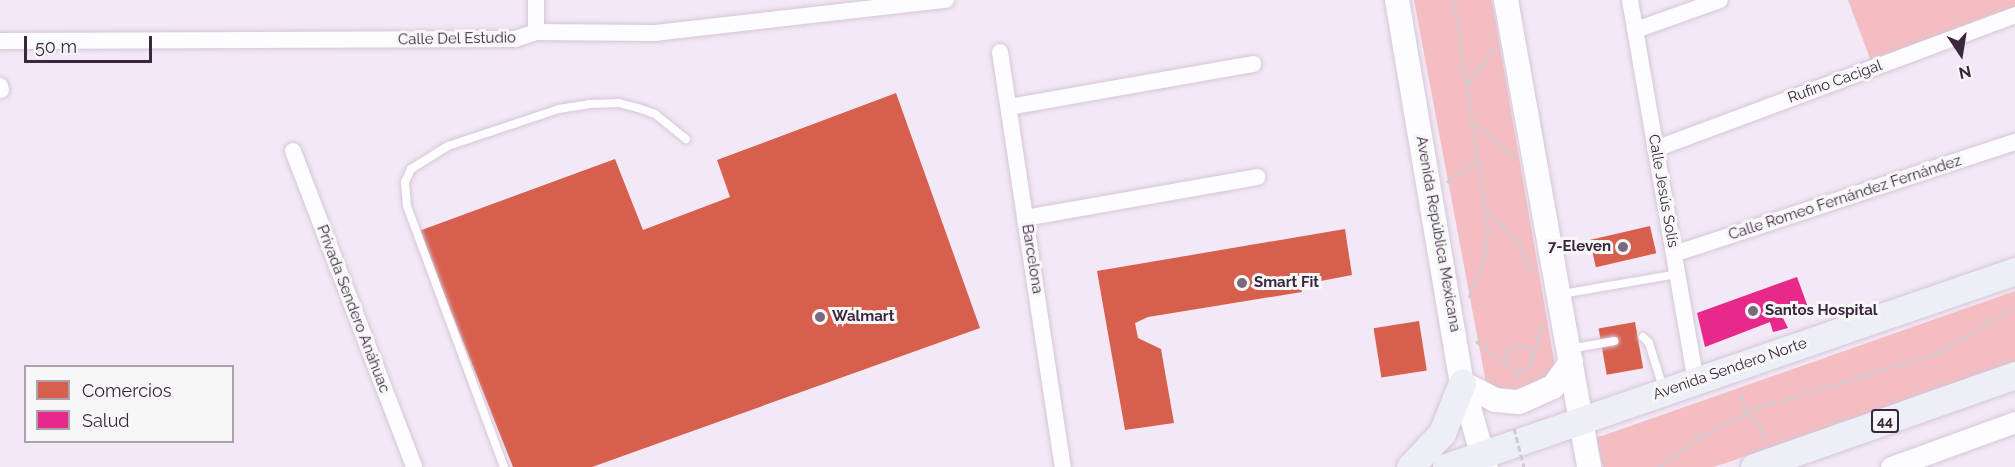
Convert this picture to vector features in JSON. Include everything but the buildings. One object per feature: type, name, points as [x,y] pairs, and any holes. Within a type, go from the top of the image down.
[{"type":"main road","name":"Avenida República Mexicana","points":[[1397,0],[1462,383],[1484,461]]},
{"type":"main road","points":[[1506,0],[1589,467]]},
{"type":"main road","name":"Avenida Sendero Norte","points":[[1446,467],[1484,461],[1580,420],[2015,271]]},
{"type":"main road","points":[[1410,467],[1442,433],[1462,383],[1495,400],[1519,402],[1552,387],[1571,356]]},
{"type":"main road","name":"44","points":[[1754,467],[2015,375]]},
{"type":"street","points":[[536,0],[536,32]]},
{"type":"street","name":"Calle Del Estudio","points":[[0,41],[514,39],[536,32],[655,33],[946,0]]},
{"type":"street","name":"Calle Jesús Solís","points":[[1630,0],[1696,382]]},
{"type":"street","points":[[1636,30],[1720,0]]},
{"type":"street","name":"Rufino Cacigal","points":[[1655,149],[2015,15]]},
{"type":"street","name":"Barcelona","points":[[1000,52],[1064,467]]},
{"type":"street","points":[[1009,107],[1253,64]]},
{"type":"street","name":"Calle Romeo Fernández Fernández","points":[[1674,254],[2015,142]]},
{"type":"street","name":"Privada Sendero Anáhuac","points":[[293,151],[414,467]]},
{"type":"street","points":[[1025,218],[1257,177]]},
{"type":"street","points":[[1890,467],[2015,422]]},
{"type":"lane","points":[[504,467],[407,206],[405,182],[411,169],[448,146],[559,109],[589,104],[619,103],[655,114],[686,139]]},
{"type":"lane","points":[[1558,295],[1678,274]]},
{"type":"lane","points":[[1642,337],[1649,343],[1665,392]]},
{"type":"lane","points":[[1571,356],[1614,341]]},
{"type":"path","points":[[1454,0],[1486,209],[1484,258],[1466,305],[1464,294]]},
{"type":"path","points":[[1468,83],[1497,39]]},
{"type":"path","points":[[1474,124],[1518,158]]},
{"type":"path","points":[[1442,172],[1444,184],[1480,159]]},
{"type":"path","points":[[1486,209],[1519,242],[1535,278]]},
{"type":"path","points":[[1659,467],[1698,438],[1745,413],[1938,353],[2015,306]]},
{"type":"path","points":[[1473,348],[1472,338],[1509,368],[1522,372],[1533,359],[1543,318]]},
{"type":"path","points":[[1509,368],[1506,355],[1515,345],[1527,347],[1533,359]]},
{"type":"path","points":[[1742,393],[1745,413],[1762,428],[1767,443]]},
{"type":"path","points":[[1514,428],[1524,467]]},
{"type":"shaded area","points":[[1414,0],[1492,0],[1556,372],[1513,396],[1486,383]]},
{"type":"shaded area","points":[[1848,0],[2015,0],[2015,16],[1872,64]]},
{"type":"shaded area","points":[[2015,291],[2015,364],[1714,467],[1603,467],[1596,438]]},
{"type":"place","name":"7-Eleven","points":[[1623,247]]},
{"type":"place","name":"Smart Fit","points":[[1242,283]]},
{"type":"place","name":"Santos Hospital","points":[[1753,311]]},
{"type":"place","name":"Walmart","points":[[820,317]]}]
